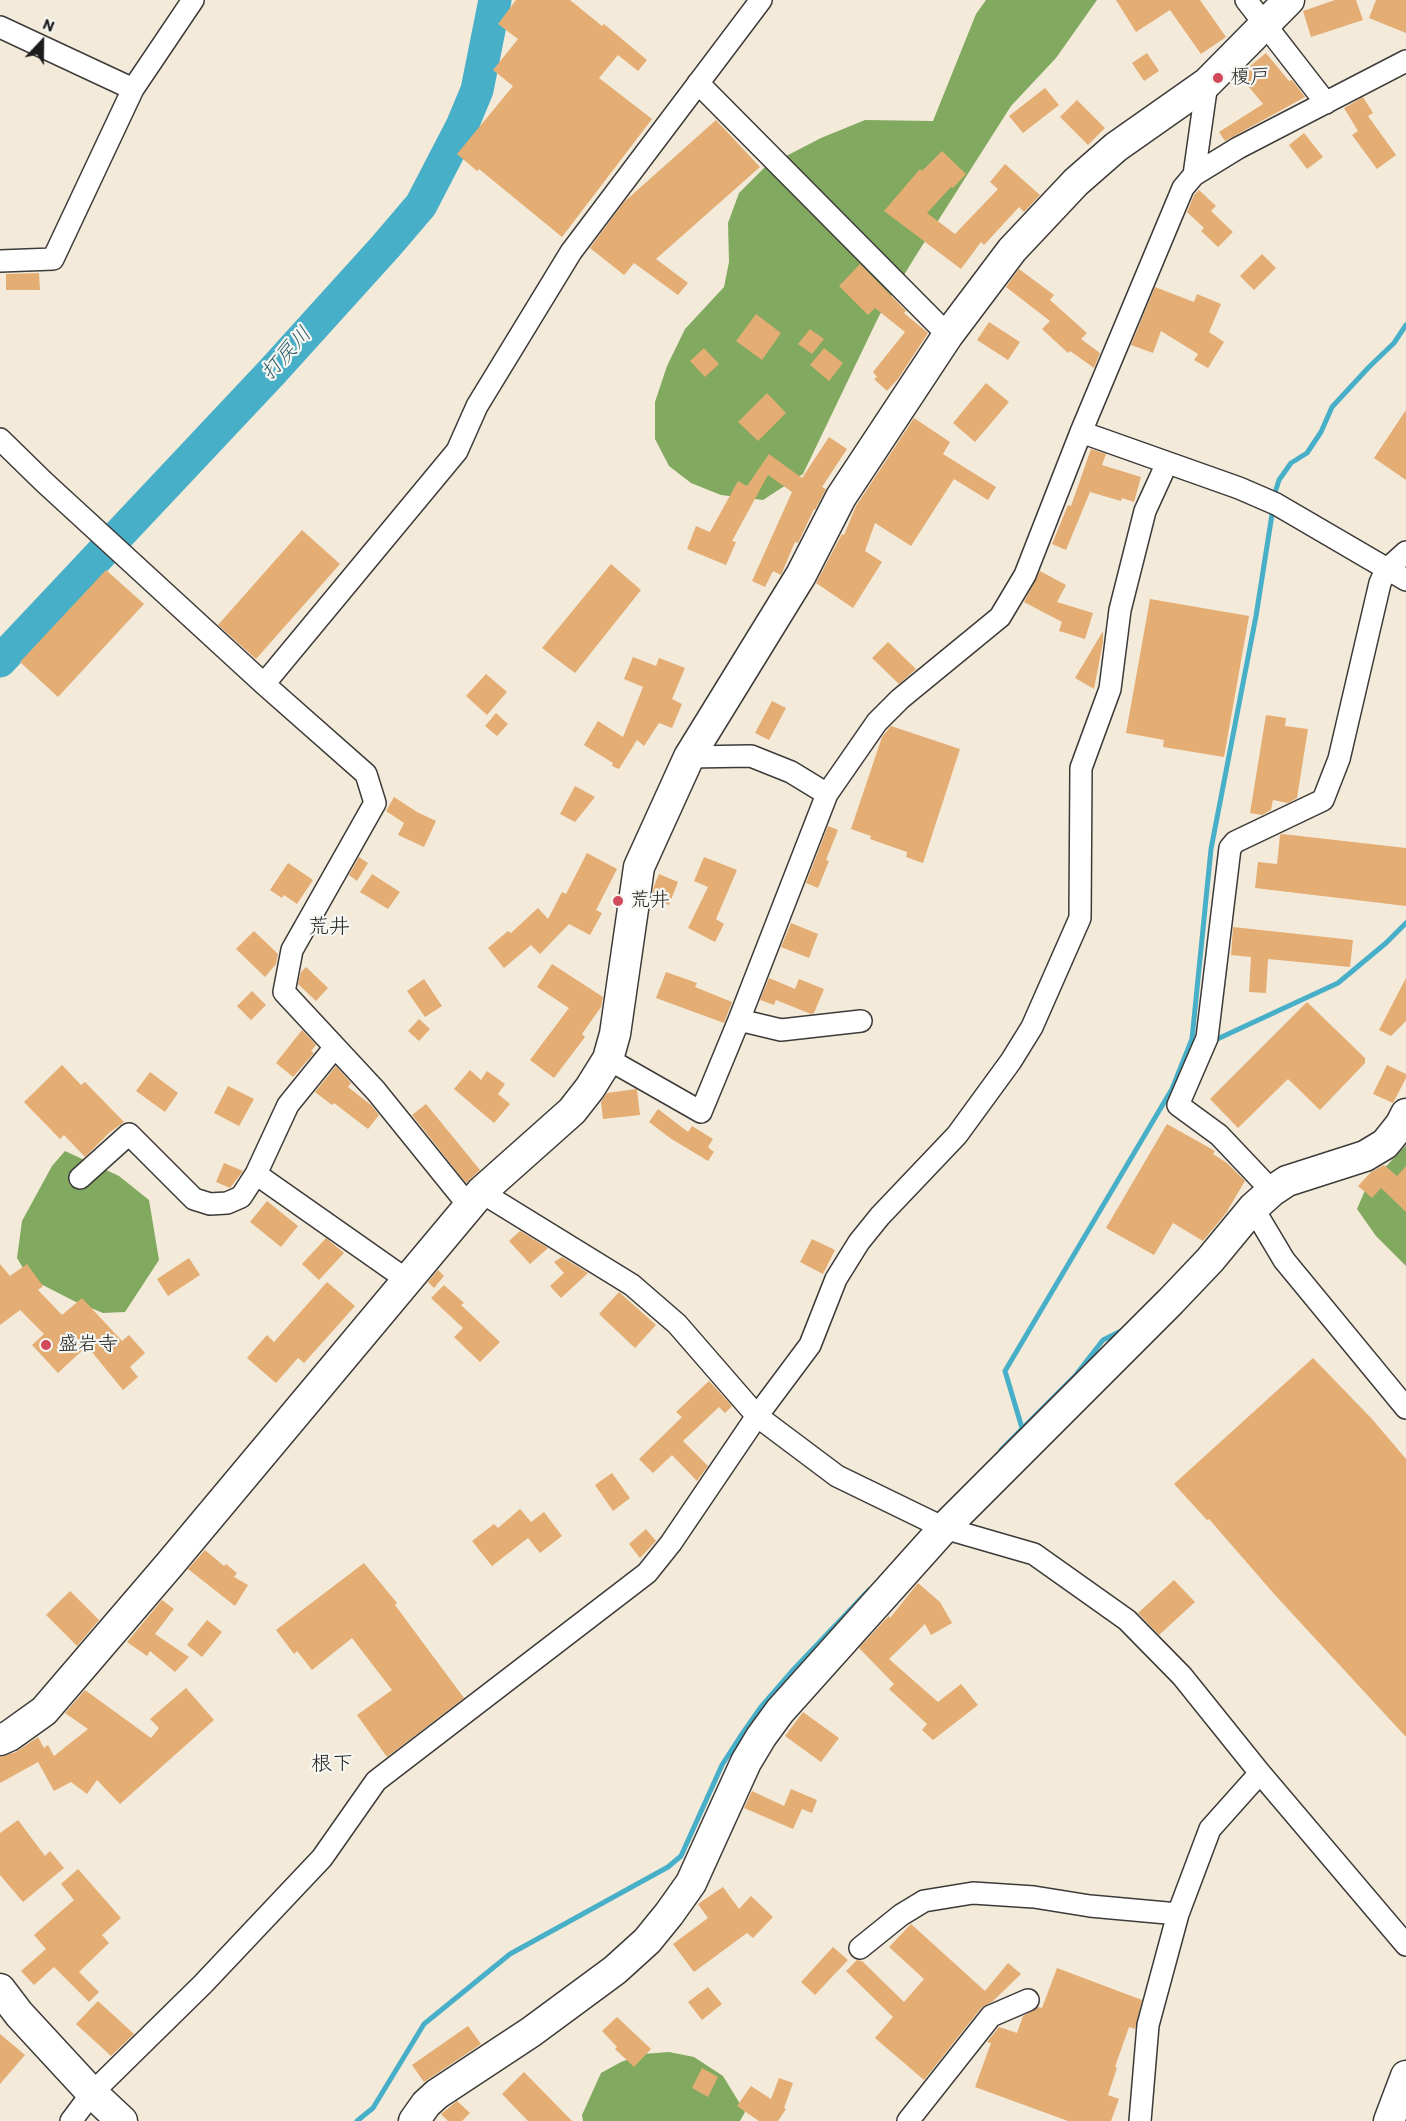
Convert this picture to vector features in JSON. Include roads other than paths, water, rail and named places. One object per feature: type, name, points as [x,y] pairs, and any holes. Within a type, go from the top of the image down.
[{"type":"street","points":[[0,261],[53,259],[133,89],[193,0]]},
{"type":"street","points":[[264,684],[457,451],[477,406],[571,252],[761,0]]},
{"type":"street","points":[[1246,0],[1326,103]]},
{"type":"street","points":[[0,1740],[44,1711],[475,1199],[572,1111],[590,1088],[608,1059],[615,1034],[639,867],[689,757],[801,575],[841,497],[948,335],[1012,250],[1076,182],[1116,147],[1207,82],[1289,0]]},
{"type":"street","points":[[0,27],[133,89]]},
{"type":"street","points":[[608,1059],[701,1112],[827,794],[877,722],[900,699],[1000,617],[1025,575],[1081,432],[1183,188],[1194,175],[1238,148],[1406,61]]},
{"type":"street","points":[[1194,175],[1207,82]]},
{"type":"street","points":[[698,83],[948,335]]},
{"type":"street","points":[[1081,432],[1239,488],[1276,504],[1406,580]]},
{"type":"street","points":[[0,439],[112,545],[366,774],[375,803],[292,950],[284,992],[475,1199],[632,1285],[677,1324],[757,1416],[837,1476],[945,1528],[1034,1554],[1127,1620],[1182,1676],[1260,1773],[1406,1946]]},
{"type":"street","points":[[71,2121],[92,2093],[203,1984],[322,1858],[376,1781],[647,1573],[671,1543],[757,1416],[810,1345],[836,1279],[860,1242],[880,1216],[957,1135],[1011,1061],[1032,1027],[1080,918],[1081,768],[1110,689],[1120,610],[1145,511],[1167,463]]},
{"type":"street","points":[[1406,552],[1386,570],[1380,583],[1339,759],[1323,800],[1235,842],[1230,848],[1207,1038],[1178,1105],[1219,1135],[1262,1199],[1284,1260],[1406,1408]]},
{"type":"street","points":[[689,757],[751,756],[792,772],[827,794]]},
{"type":"street","points":[[739,1020],[781,1030],[861,1021]]},
{"type":"street","points":[[80,1178],[129,1134],[194,1199],[210,1204],[227,1203],[241,1197],[256,1174],[288,1105],[335,1047]]},
{"type":"street","points":[[414,2121],[426,2104],[437,2094],[615,1970],[647,1941],[691,1883],[746,1762],[780,1711],[945,1528],[1171,1301],[1210,1260],[1262,1199],[1287,1181],[1365,1156],[1385,1144],[1406,1114]]},
{"type":"street","points":[[256,1174],[407,1280]]},
{"type":"street","points":[[1140,2121],[1148,2025],[1178,1914],[1210,1829],[1260,1773]]},
{"type":"street","points":[[860,1948],[901,1915],[924,1901],[973,1893],[1034,1897],[1090,1906],[1178,1914]]},
{"type":"street","points":[[0,1989],[19,2014],[92,2093],[122,2121]]},
{"type":"street","points":[[908,2121],[991,2016],[1028,2000]]},
{"type":"street","points":[[1389,2121],[1406,2076]]},
{"type":"waterway","name":"打戻川","points":[[0,661],[272,372],[421,205],[462,126],[477,90],[495,0]]},
{"type":"waterway","points":[[1273,499],[1279,480],[1291,463],[1307,453],[1321,432],[1332,407],[1394,343],[1406,325]]},
{"type":"waterway","points":[[1022,1428],[1005,1371],[1172,1089],[1192,1039],[1211,849],[1256,616],[1273,508]]},
{"type":"waterway","points":[[1213,1041],[1338,983],[1406,923]]},
{"type":"waterway","points":[[1001,1450],[1075,1376],[1103,1340],[1121,1331]]},
{"type":"waterway","points":[[357,2121],[373,2108],[424,2024],[510,1954],[668,1867],[681,1856],[722,1765],[761,1707],[869,1590]]},
{"type":"place","name":"榎戸","points":[[1218,78]]},
{"type":"place","name":"荒井","points":[[618,901]]},
{"type":"place","name":"盛岩寺","points":[[46,1345]]},
{"type":"district","name":"荒井","points":[[329,928]]},
{"type":"district","name":"根下","points":[[332,1765]]}]
